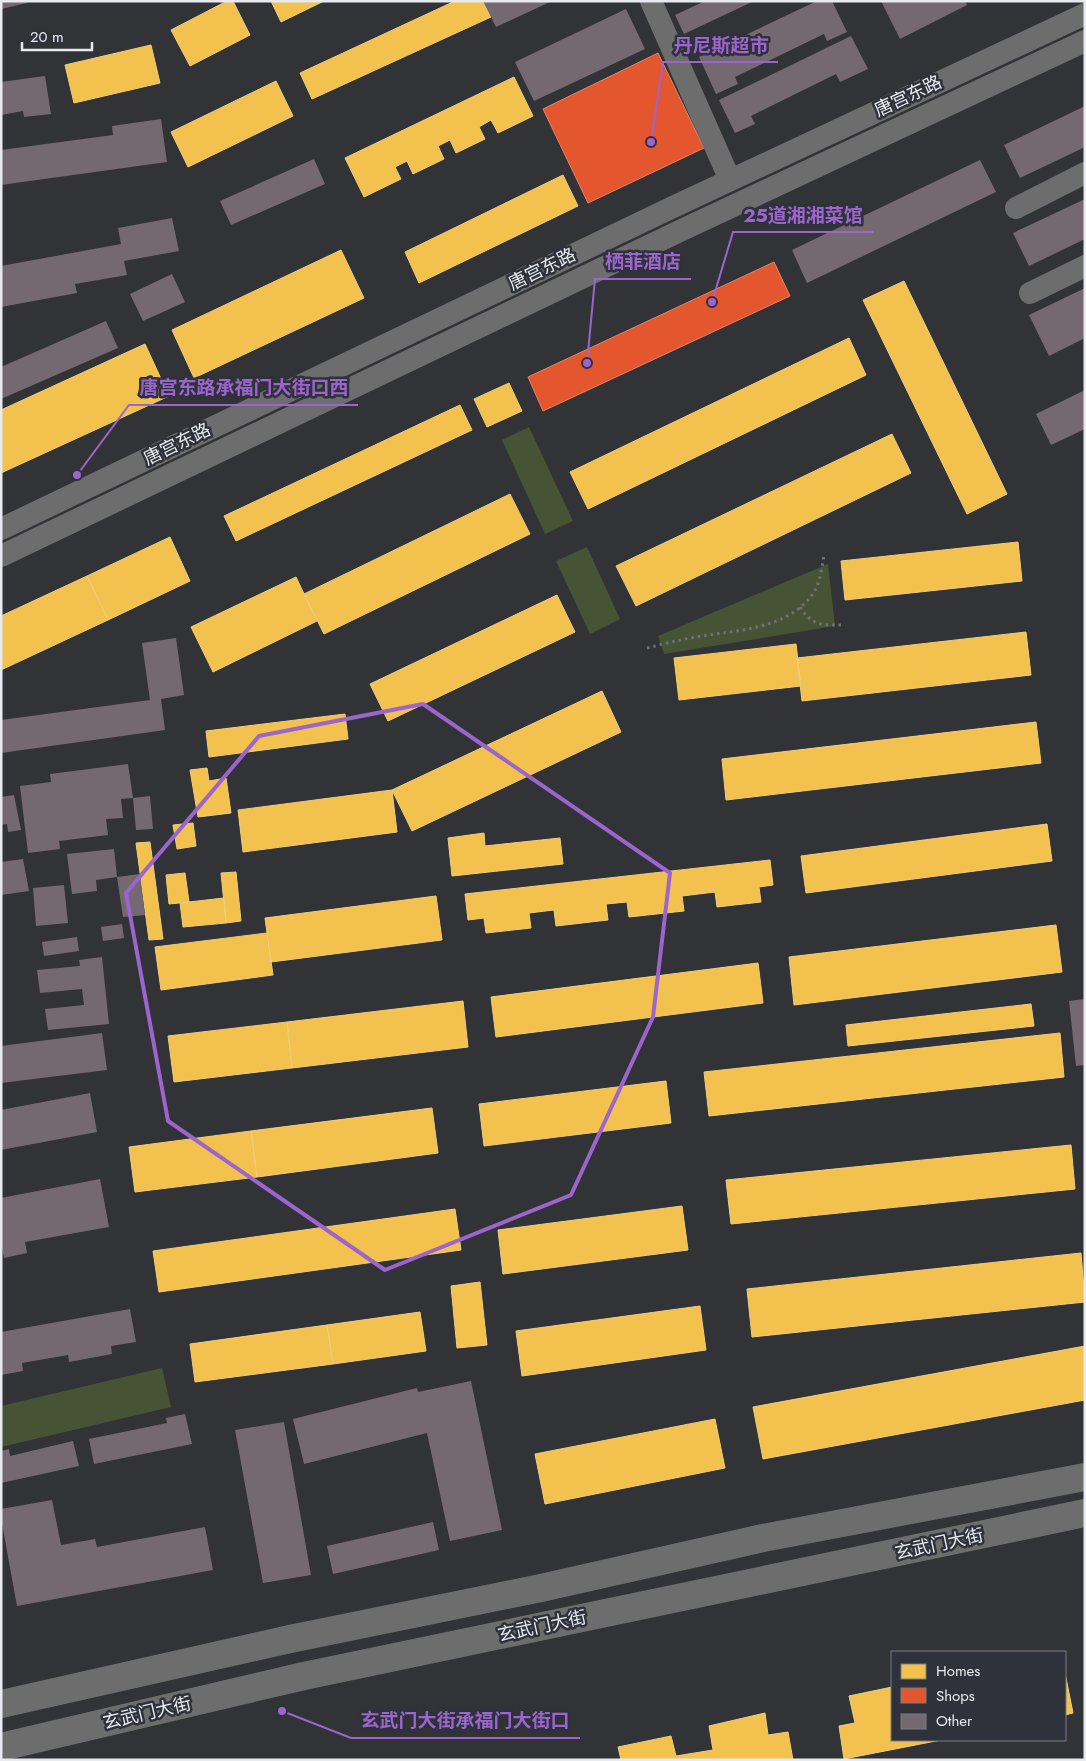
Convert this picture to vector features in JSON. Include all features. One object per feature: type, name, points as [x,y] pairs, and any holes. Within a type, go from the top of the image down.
[{"type":"main road","points":[[1,1704],[290,1639],[541,1588],[763,1538],[1085,1477]]},
{"type":"main road","name":"玄武门大街","points":[[1,1748],[304,1676],[1085,1513]]},
{"type":"street","points":[[651,1],[730,180]]},
{"type":"street","name":"唐宫东路","points":[[1,529],[730,180],[1085,14]]},
{"type":"street","name":"唐宫东路","points":[[1,556],[684,229],[1085,42]]},
{"type":"street","points":[[1016,208],[1085,173]]},
{"type":"street","points":[[1030,293],[1085,266]]},
{"type":"path","points":[[647,648],[694,637],[765,626],[793,613],[812,595],[821,573],[824,555]]},
{"type":"path","points":[[800,607],[807,617],[818,625],[843,625]]},
{"type":"highlighted area","points":[[423,704],[670,873],[653,1017],[571,1195],[385,1270],[168,1121],[126,893],[259,736]]},
{"type":"green space","points":[[529,427],[573,521],[545,534],[502,440]]},
{"type":"green space","points":[[587,547],[620,619],[590,634],[556,561]]},
{"type":"green space","points":[[828,564],[835,626],[664,654],[658,636]]},
{"type":"green space","points":[[162,1368],[171,1407],[1,1447],[1,1406]]},
{"type":"building: Homes","points":[[227,1],[233,1],[250,35],[190,66],[171,30]]},
{"type":"building: Homes","points":[[271,1],[324,1],[281,22]]},
{"type":"building: Homes","points":[[455,1],[483,1],[491,17],[312,99],[300,73]]},
{"type":"building: Homes","points":[[151,45],[160,83],[74,103],[65,65]]},
{"type":"building: Homes","points":[[514,77],[533,116],[498,133],[491,120],[479,127],[485,139],[456,153],[450,140],[438,146],[444,159],[413,174],[407,161],[395,167],[401,179],[364,197],[345,158]]},
{"type":"building: Homes","points":[[276,81],[293,116],[188,167],[171,132]]},
{"type":"building: Homes","points":[[563,175],[578,206],[419,283],[405,252]]},
{"type":"building: Homes","points":[[341,250],[364,298],[194,378],[172,330]]},
{"type":"building: Homes","points":[[904,281],[1007,494],[967,514],[863,300]]},
{"type":"building: Homes","points":[[849,338],[866,375],[588,509],[570,472]]},
{"type":"building: Homes","points":[[145,344],[169,396],[1,473],[1,410]]},
{"type":"building: Homes","points":[[509,383],[522,411],[487,427],[474,399]]},
{"type":"building: Homes","points":[[460,405],[472,430],[236,541],[224,516]]},
{"type":"building: Homes","points":[[892,434],[911,473],[636,606],[616,566]]},
{"type":"building: Homes","points":[[510,494],[530,534],[324,634],[304,594]]},
{"type":"building: Homes","points":[[170,537],[190,581],[108,620],[87,576]]},
{"type":"building: Homes","points":[[1018,542],[1022,581],[845,600],[841,561]]},
{"type":"building: Homes","points":[[87,576],[108,620],[1,670],[1,616]]},
{"type":"building: Homes","points":[[296,577],[317,621],[213,672],[191,627]]},
{"type":"building: Homes","points":[[557,595],[575,632],[388,721],[370,684]]},
{"type":"building: Homes","points":[[1026,632],[1031,675],[802,701],[797,658]]},
{"type":"building: Homes","points":[[796,644],[801,686],[679,700],[674,658]]},
{"type":"building: Homes","points":[[602,691],[621,732],[412,831],[392,790]]},
{"type":"building: Homes","points":[[345,714],[348,739],[209,757],[206,731]]},
{"type":"building: Homes","points":[[1036,722],[1041,763],[726,800],[722,759]]},
{"type":"building: Homes","points":[[207,768],[209,781],[226,778],[231,813],[198,817],[190,770]]},
{"type":"building: Homes","points":[[392,790],[397,832],[243,852],[238,810]]},
{"type":"building: Homes","points":[[193,823],[196,846],[177,849],[173,825]]},
{"type":"building: Homes","points":[[1047,824],[1052,861],[806,893],[801,856]]},
{"type":"building: Homes","points":[[484,833],[485,846],[560,838],[563,864],[452,876],[448,838]]},
{"type":"building: Homes","points":[[150,842],[163,939],[149,940],[136,843]]},
{"type":"building: Homes","points":[[770,860],[773,885],[759,887],[761,902],[717,907],[715,892],[682,896],[684,911],[629,917],[627,902],[606,904],[608,920],[556,926],[554,910],[529,913],[531,928],[486,933],[484,918],[468,920],[465,894]]},
{"type":"building: Homes","points":[[236,872],[241,921],[226,923],[221,873]]},
{"type":"building: Homes","points":[[185,873],[189,902],[169,904],[166,875]]},
{"type":"building: Homes","points":[[436,896],[442,940],[271,962],[265,918]]},
{"type":"building: Homes","points":[[224,898],[226,923],[183,927],[180,903]]},
{"type":"building: Homes","points":[[1056,925],[1062,972],[794,1005],[789,957]]},
{"type":"building: Homes","points":[[267,933],[273,975],[161,990],[155,947]]},
{"type":"building: Homes","points":[[758,963],[763,1003],[496,1037],[491,997]]},
{"type":"building: Homes","points":[[463,1001],[468,1047],[292,1068],[287,1022]]},
{"type":"building: Homes","points":[[1031,1004],[1034,1026],[848,1046],[846,1025]]},
{"type":"building: Homes","points":[[287,1022],[292,1068],[174,1082],[168,1036]]},
{"type":"building: Homes","points":[[1060,1033],[1064,1077],[709,1116],[704,1072]]},
{"type":"building: Homes","points":[[666,1081],[671,1123],[484,1146],[479,1104]]},
{"type":"building: Homes","points":[[432,1108],[438,1153],[257,1177],[251,1131]]},
{"type":"building: Homes","points":[[251,1131],[257,1177],[135,1192],[129,1147]]},
{"type":"building: Homes","points":[[1071,1145],[1075,1189],[731,1224],[726,1180]]},
{"type":"building: Homes","points":[[682,1206],[688,1250],[503,1274],[498,1230]]},
{"type":"building: Homes","points":[[455,1209],[461,1250],[159,1292],[153,1251]]},
{"type":"building: Homes","points":[[1081,1253],[1085,1302],[752,1337],[747,1289]]},
{"type":"building: Homes","points":[[480,1282],[487,1345],[457,1348],[451,1286]]},
{"type":"building: Homes","points":[[700,1306],[706,1350],[522,1376],[516,1331]]},
{"type":"building: Homes","points":[[420,1312],[426,1351],[333,1364],[327,1325]]},
{"type":"building: Homes","points":[[327,1325],[333,1364],[195,1382],[190,1344]]},
{"type":"building: Homes","points":[[1085,1346],[1085,1400],[763,1459],[753,1407]]},
{"type":"building: Homes","points":[[715,1419],[725,1468],[545,1504],[535,1454]]},
{"type":"building: Homes","points":[[1066,1678],[1073,1713],[1066,1715]]},
{"type":"building: Homes","points":[[891,1687],[891,1741],[936,1741],[844,1759],[839,1726],[855,1723],[849,1696]]},
{"type":"building: Homes","points":[[765,1713],[768,1735],[788,1732],[793,1760],[621,1760],[618,1747],[671,1736],[676,1756],[713,1750],[709,1726]]},
{"type":"building: Shops","points":[[658,53],[704,148],[588,203],[543,109]]},
{"type":"building: Shops","points":[[774,262],[790,296],[543,411],[528,377]]},
{"type":"building: Other","points":[[1,1],[27,1],[27,3],[1,9]]},
{"type":"building: Other","points":[[483,1],[552,1],[496,27]]},
{"type":"building: Other","points":[[705,1],[754,1],[684,34],[675,15]]},
{"type":"building: Other","points":[[817,1],[832,1],[847,32],[827,41],[824,34],[735,77],[738,84],[716,94],[699,57]]},
{"type":"building: Other","points":[[881,1],[965,1],[967,5],[900,39]]},
{"type":"building: Other","points":[[626,9],[645,49],[534,101],[515,62]]},
{"type":"building: Other","points":[[851,36],[868,69],[840,82],[836,74],[751,116],[755,124],[735,133],[719,100]]},
{"type":"building: Other","points":[[45,76],[51,114],[24,117],[23,111],[1,115],[1,82]]},
{"type":"building: Other","points":[[1085,106],[1085,147],[1020,178],[1004,145]]},
{"type":"building: Other","points":[[161,119],[167,162],[1,185],[1,150],[113,135],[112,126]]},
{"type":"building: Other","points":[[314,159],[325,184],[231,225],[220,201]]},
{"type":"building: Other","points":[[980,160],[996,192],[807,283],[792,250]]},
{"type":"building: Other","points":[[1085,199],[1085,239],[1029,266],[1013,233]]},
{"type":"building: Other","points":[[172,218],[179,251],[124,261],[127,275],[75,284],[77,293],[1,307],[1,266],[121,244],[118,228]]},
{"type":"building: Other","points":[[172,274],[185,302],[143,321],[130,294]]},
{"type":"building: Other","points":[[1085,288],[1085,338],[1049,356],[1029,315]]},
{"type":"building: Other","points":[[106,321],[118,348],[1,399],[1,367]]},
{"type":"building: Other","points":[[1085,390],[1085,429],[1051,445],[1036,414]]},
{"type":"building: Other","points":[[176,638],[184,695],[161,699],[165,730],[1,753],[1,720],[150,700],[142,643]]},
{"type":"building: Other","points":[[128,764],[133,798],[121,799],[123,818],[106,819],[108,835],[59,841],[60,849],[28,853],[20,786],[51,782],[50,774]]},
{"type":"building: Other","points":[[14,795],[21,830],[8,832],[7,824],[1,825],[1,797]]},
{"type":"building: Other","points":[[150,796],[153,829],[136,830],[133,798]]},
{"type":"building: Other","points":[[114,849],[117,877],[96,880],[97,891],[72,894],[67,854]]},
{"type":"building: Other","points":[[23,859],[29,891],[1,895],[1,862]]},
{"type":"building: Other","points":[[140,874],[145,915],[123,917],[117,877]]},
{"type":"building: Other","points":[[64,885],[68,923],[36,926],[33,888]]},
{"type":"building: Other","points":[[122,924],[124,938],[103,941],[101,927]]},
{"type":"building: Other","points":[[77,937],[79,951],[44,956],[42,942]]},
{"type":"building: Other","points":[[102,957],[109,1024],[48,1030],[45,1009],[84,1005],[82,989],[40,993],[37,970],[80,966],[79,960]]},
{"type":"building: Other","points":[[1085,999],[1085,1065],[1076,1066],[1069,1001]]},
{"type":"building: Other","points":[[102,1033],[107,1070],[1,1083],[1,1046]]},
{"type":"building: Other","points":[[90,1093],[97,1132],[1,1150],[1,1110]]},
{"type":"building: Other","points":[[100,1179],[109,1227],[25,1242],[27,1253],[4,1258],[1,1244],[1,1198]]},
{"type":"building: Other","points":[[130,1309],[136,1342],[111,1346],[112,1354],[69,1362],[68,1355],[22,1363],[23,1371],[1,1375],[1,1332]]},
{"type":"building: Other","points":[[471,1381],[502,1530],[450,1541],[427,1433],[304,1464],[293,1419],[417,1388],[418,1392]]},
{"type":"building: Other","points":[[185,1414],[192,1444],[94,1464],[89,1439],[167,1423],[166,1418]]},
{"type":"building: Other","points":[[284,1422],[311,1575],[263,1583],[235,1430]]},
{"type":"building: Other","points":[[73,1441],[79,1466],[1,1483],[1,1451],[9,1449],[10,1456]]},
{"type":"building: Other","points":[[52,1500],[61,1545],[95,1539],[97,1547],[205,1527],[213,1570],[17,1606],[1,1509]]},
{"type":"building: Other","points":[[433,1522],[439,1550],[333,1574],[327,1546]]},
{"type":"place","name":"丹尼斯超市","points":[[651,142]]},
{"type":"place","name":"25道湘湘菜馆","points":[[712,302]]},
{"type":"place","name":"栖菲酒店","points":[[587,363]]},
{"type":"place","name":"唐宫东路承福门大街口西","points":[[77,475]]},
{"type":"place","name":"玄武门大街承福门大街口","points":[[282,1711]]}]
